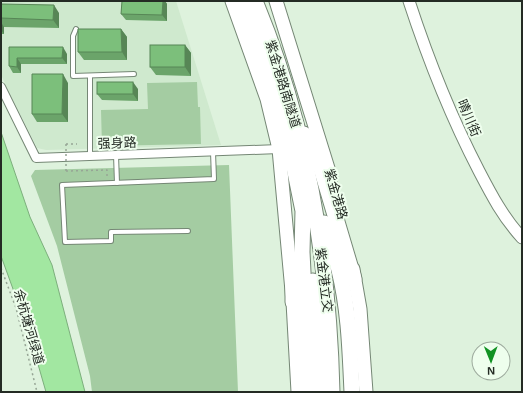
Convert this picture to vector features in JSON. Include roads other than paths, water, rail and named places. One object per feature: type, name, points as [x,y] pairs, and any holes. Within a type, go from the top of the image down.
[{"type":"highway","name":"紫金港路南隧道","points":[[243,1],[262,50],[300,168]]},
{"type":"highway","name":"紫金港路南隧道","points":[[255,1],[270,37],[292,109],[300,168]]},
{"type":"highway","points":[[292,109],[321,168],[354,279]]},
{"type":"highway","points":[[300,168],[303,211],[302,252],[309,392]]},
{"type":"highway","points":[[300,168],[320,202],[324,227],[339,270],[337,308],[343,392]]},
{"type":"highway","points":[[293,302],[300,168]]},
{"type":"highway","name":"紫金港立交","points":[[300,168],[337,308],[332,392]]},
{"type":"highway","name":"紫金港立交","points":[[303,211],[318,331],[321,392]]},
{"type":"highway","points":[[337,308],[350,335],[352,392]]},
{"type":"main road","points":[[232,1],[267,99],[279,149],[293,302],[298,392]]},
{"type":"main road","name":"紫金港路","points":[[276,1],[338,198],[352,254],[354,279],[360,309],[366,392]]},
{"type":"street","name":"晴川街","points":[[409,1],[435,74],[467,147],[499,210],[522,238]]},
{"type":"street","name":"强身路","points":[[1,87],[36,158],[279,149]]},
{"type":"lane","points":[[76,29],[73,36],[73,76],[134,74]]},
{"type":"lane","points":[[90,76],[90,156]]},
{"type":"lane","points":[[188,231],[111,232],[111,241],[66,242],[62,185],[214,179],[212,152]]},
{"type":"lane","points":[[116,155],[117,182]]}]
